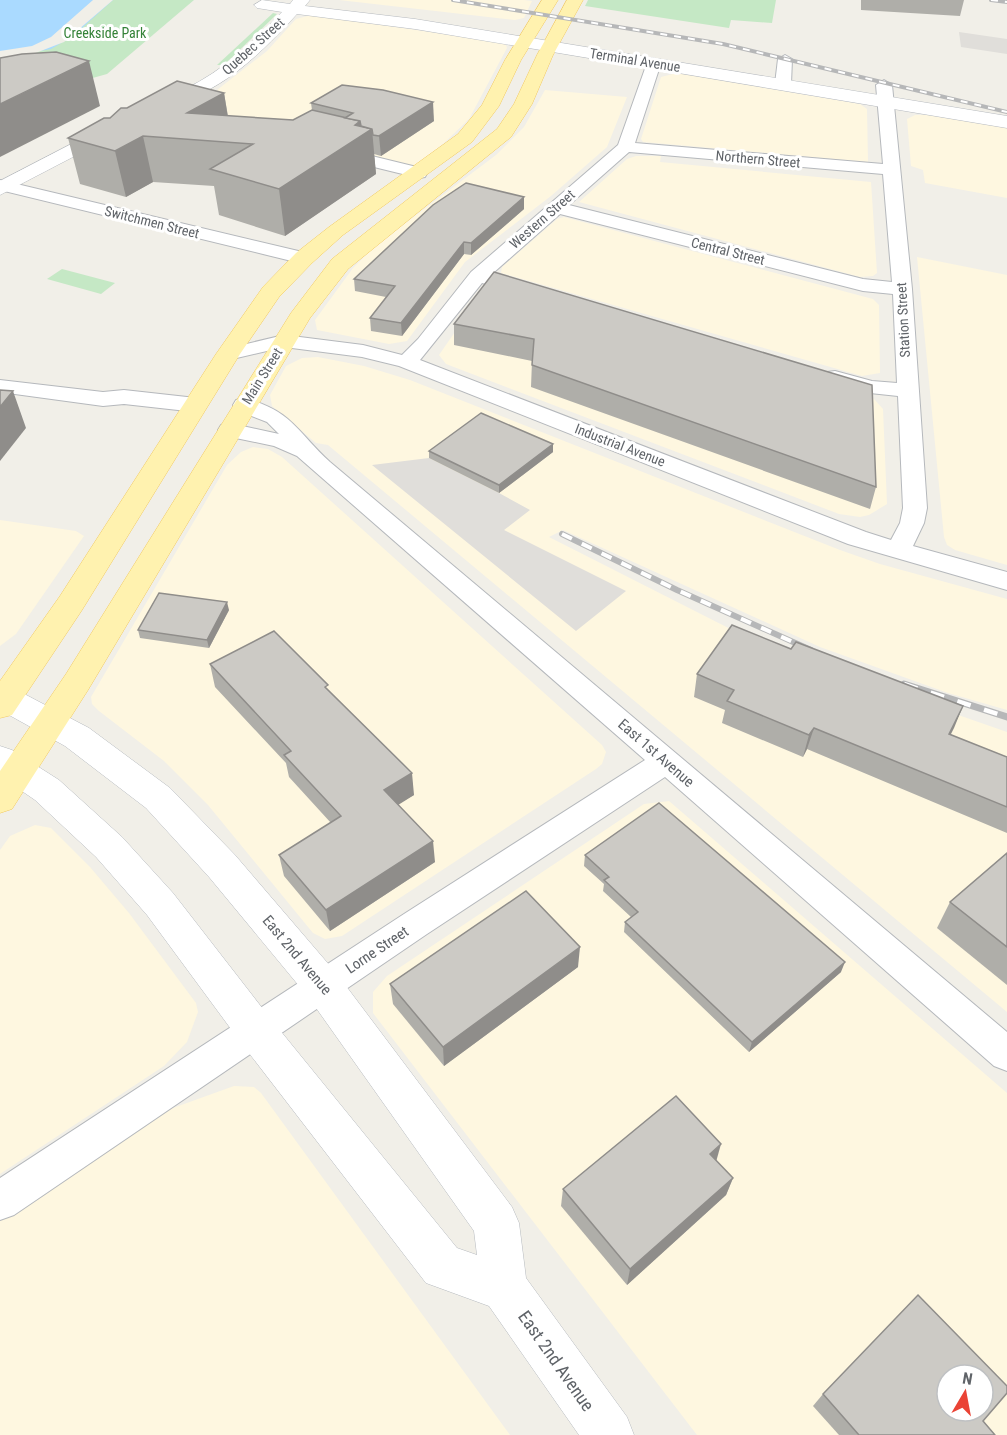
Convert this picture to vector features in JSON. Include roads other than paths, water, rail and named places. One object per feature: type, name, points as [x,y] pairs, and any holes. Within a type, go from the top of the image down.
[{"type":"main road","points":[[2,700],[70,603],[228,354],[271,292],[304,258],[336,231],[453,148],[475,127],[490,106],[550,0]]},
{"type":"main road","name":"Main Street","points":[[6,776],[50,723],[151,561],[244,405],[313,297],[340,264],[504,133],[523,104],[575,0]]},
{"type":"main road","name":"Terminal Avenue","points":[[261,7],[299,3],[415,24],[529,35],[654,63],[784,71]]},
{"type":"main road","name":"Quebec Street","points":[[206,65],[167,92],[161,107],[189,95],[231,69],[299,3]]},
{"type":"main road","name":"Terminal Avenue","points":[[555,40],[784,71],[1007,122]]},
{"type":"main road","name":"Terminal Avenue","points":[[885,93],[1007,105]]},
{"type":"main road","points":[[2,187],[124,122]]},
{"type":"main road","name":"East 2nd Avenue","points":[[2,700],[77,737],[158,798],[222,866],[323,986],[496,1222],[504,1287],[609,1435]]},
{"type":"main road","points":[[6,776],[47,790],[108,847],[160,904],[256,1031],[442,1267],[504,1287]]},
{"type":"street","points":[[625,147],[654,63]]},
{"type":"street","name":"Station Street","points":[[885,93],[902,290],[906,391],[915,508],[912,523],[898,551]]},
{"type":"street","name":"Northern Street","points":[[625,147],[891,170]]},
{"type":"street","name":"Western Street","points":[[406,362],[421,348],[478,276],[625,147]]},
{"type":"street","points":[[320,148],[419,173]]},
{"type":"street","name":"Switchmen Street","points":[[2,187],[304,258]]},
{"type":"street","name":"Central Street","points":[[555,207],[863,285],[902,290]]},
{"type":"street","points":[[478,276],[541,294]]},
{"type":"street","name":"Industrial Avenue","points":[[228,354],[284,341],[363,351],[406,362],[857,538],[1007,581]]},
{"type":"street","points":[[817,372],[870,387],[906,391]]},
{"type":"street","points":[[0,386],[103,399],[116,407],[191,412]]},
{"type":"street","name":"East 1st Avenue","points":[[244,405],[268,412],[278,418],[306,451],[1007,1054]]},
{"type":"street","name":"East 1st Avenue","points":[[229,430],[281,441],[306,451]]},
{"type":"street","name":"Lorne Street","points":[[0,1201],[511,861],[666,762]]},
{"type":"water","points":[[0,0],[113,0],[73,36],[51,49],[0,58]]},
{"type":"railway","points":[[453,0],[723,44],[1007,112]]},
{"type":"railway","points":[[991,0],[1007,2]]},
{"type":"railway","points":[[562,534],[677,590],[811,650]]},
{"type":"railway","points":[[904,684],[1007,717]]},
{"type":"park label","name":"Creekside Park","points":[[105,33]]}]
